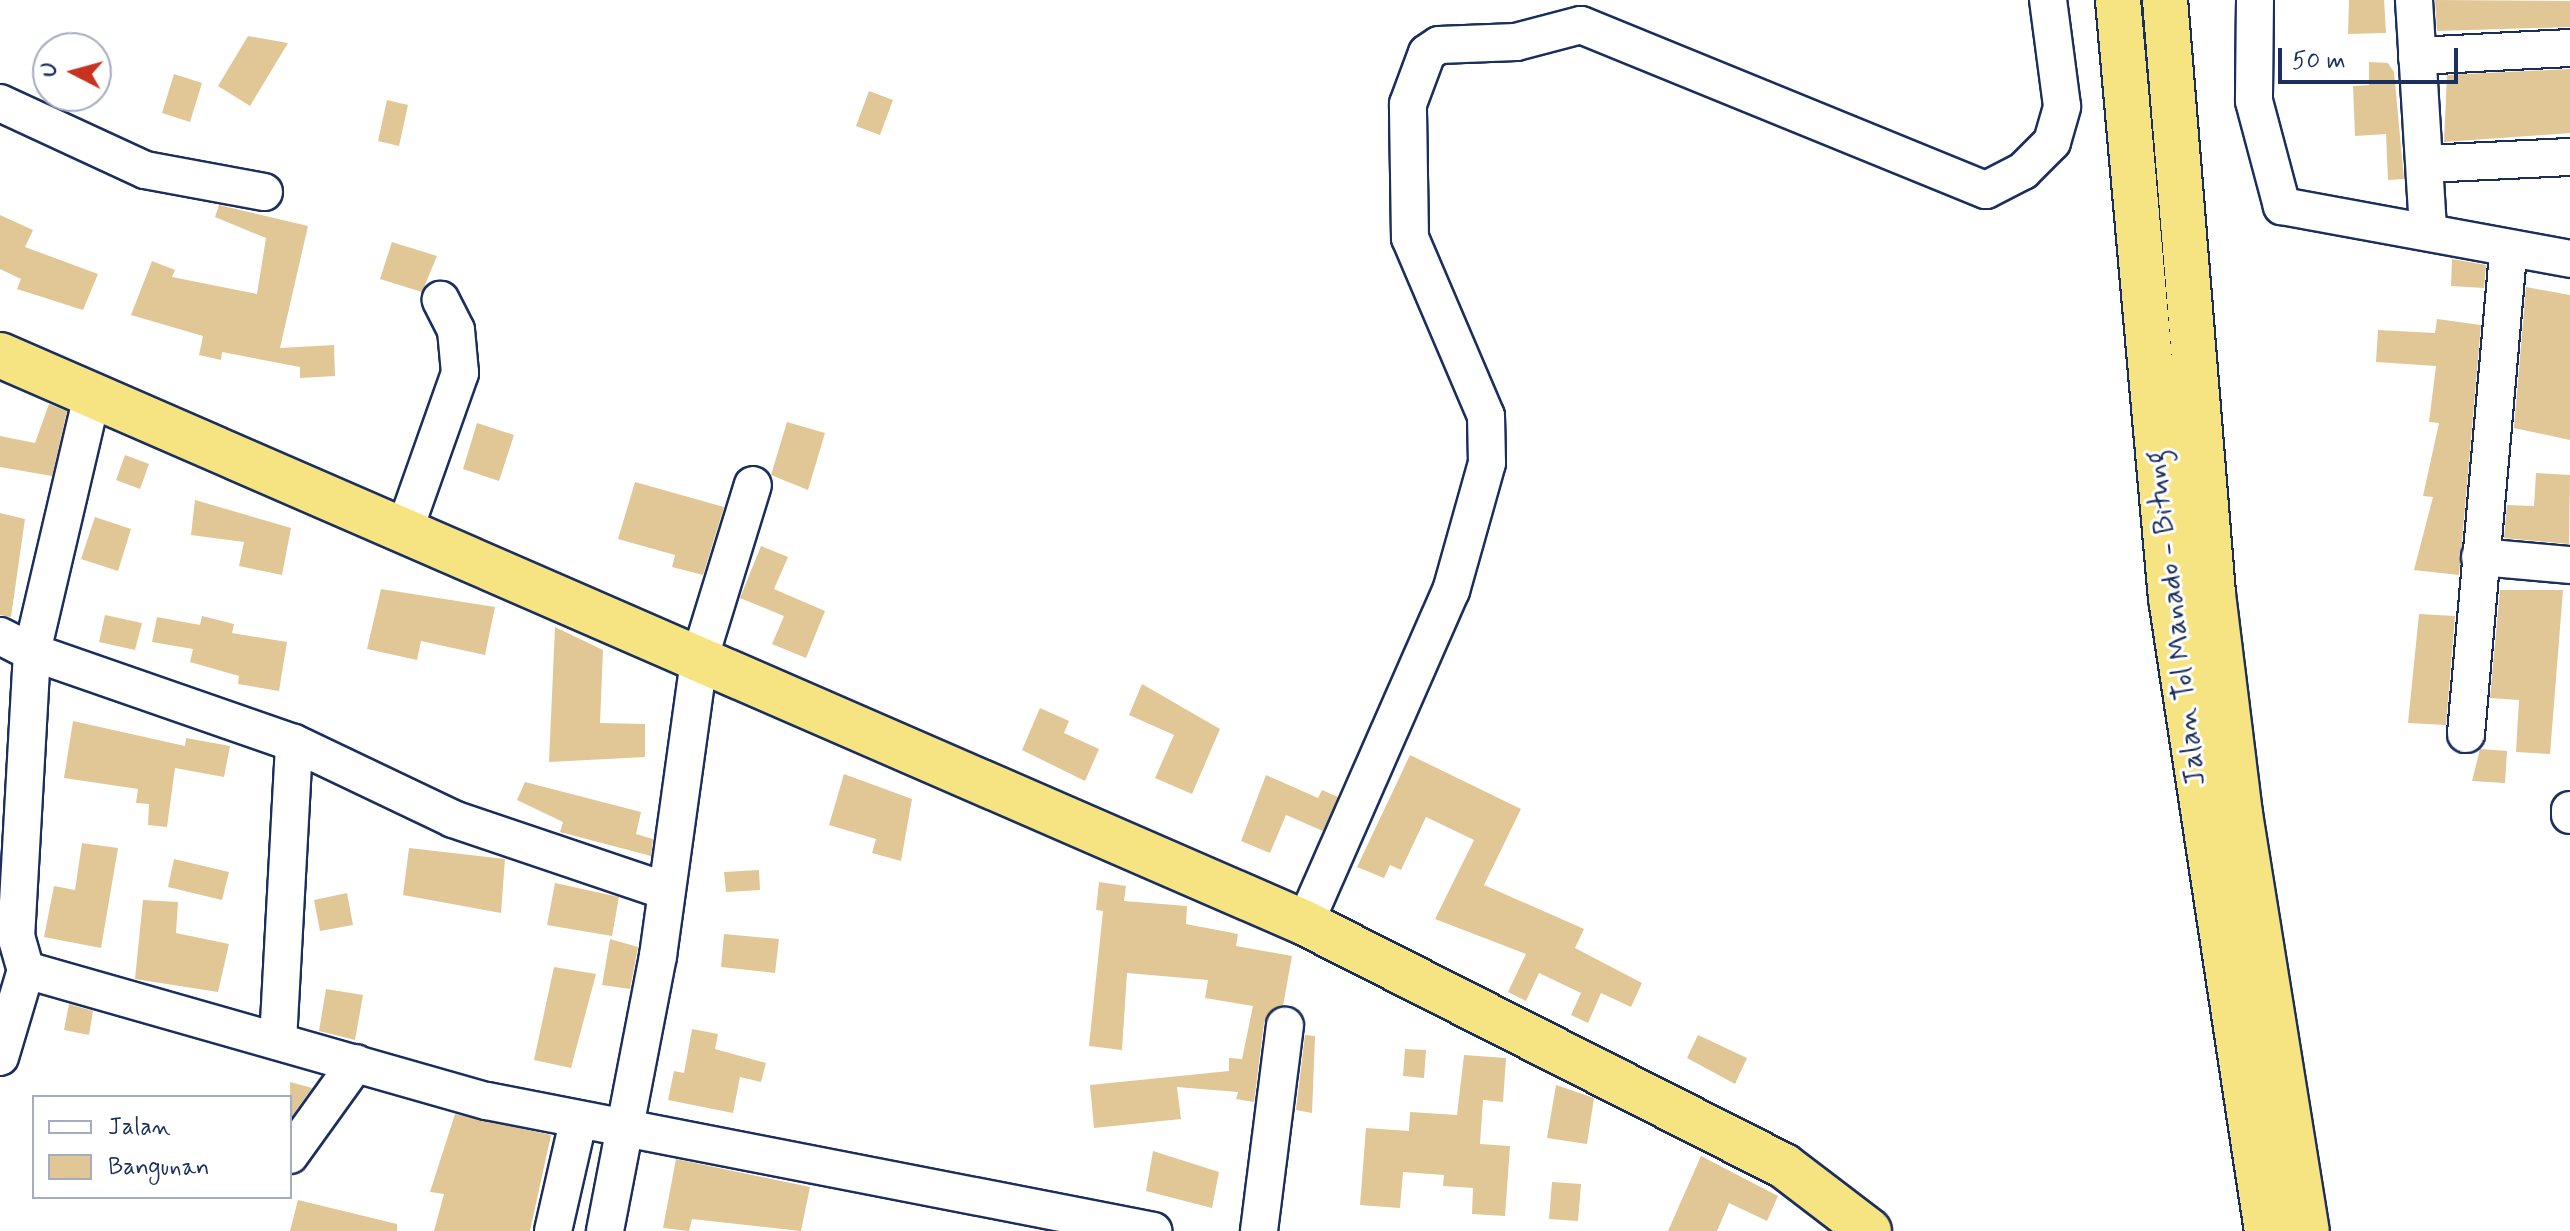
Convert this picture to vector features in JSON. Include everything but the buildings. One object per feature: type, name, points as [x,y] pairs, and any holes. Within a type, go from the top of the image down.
[{"type":"highway","name":"Jalan Tol Manado - Bitung","points":[[2118,0],[2132,218],[2171,598],[2267,1231]]},
{"type":"highway","name":"Jalan Tol Manado - Bitung","points":[[2165,0],[2213,594],[2240,814],[2307,1231]]},
{"type":"highway","points":[[0,355],[1305,923],[1784,1166],[1869,1231]]},
{"type":"street","points":[[1305,923],[1451,591],[1487,463],[1486,416],[1410,238],[1410,88],[1439,45],[1516,42],[1574,13],[1986,190],[2023,171],[2052,142],[2062,106],[2048,0]]},
{"type":"street","points":[[2255,0],[2254,101],[2282,206],[2428,232],[2508,252],[2570,259]]},
{"type":"street","points":[[2414,0],[2428,232]]},
{"type":"street","points":[[2417,56],[2570,48]]},
{"type":"street","points":[[0,103],[145,170],[264,192]]},
{"type":"street","points":[[2426,164],[2570,157]]},
{"type":"street","points":[[2466,734],[2508,252]]},
{"type":"street","points":[[404,531],[460,373],[456,330],[441,300]]},
{"type":"street","points":[[0,1057],[7,1010],[26,970],[16,936],[32,652],[92,396]]},
{"type":"street","points":[[605,1231],[628,1126],[699,660],[753,485]]},
{"type":"street","points":[[2480,557],[2570,565]]},
{"type":"street","points":[[0,636],[32,652],[294,743],[453,819],[666,891]]},
{"type":"street","points":[[278,1041],[294,743]]},
{"type":"street","points":[[26,970],[578,1122],[628,1126],[1153,1231]]},
{"type":"street","points":[[1259,1231],[1285,1026]]},
{"type":"street","points":[[292,1152],[356,1063]]},
{"type":"street","points":[[553,1231],[578,1122]]}]
